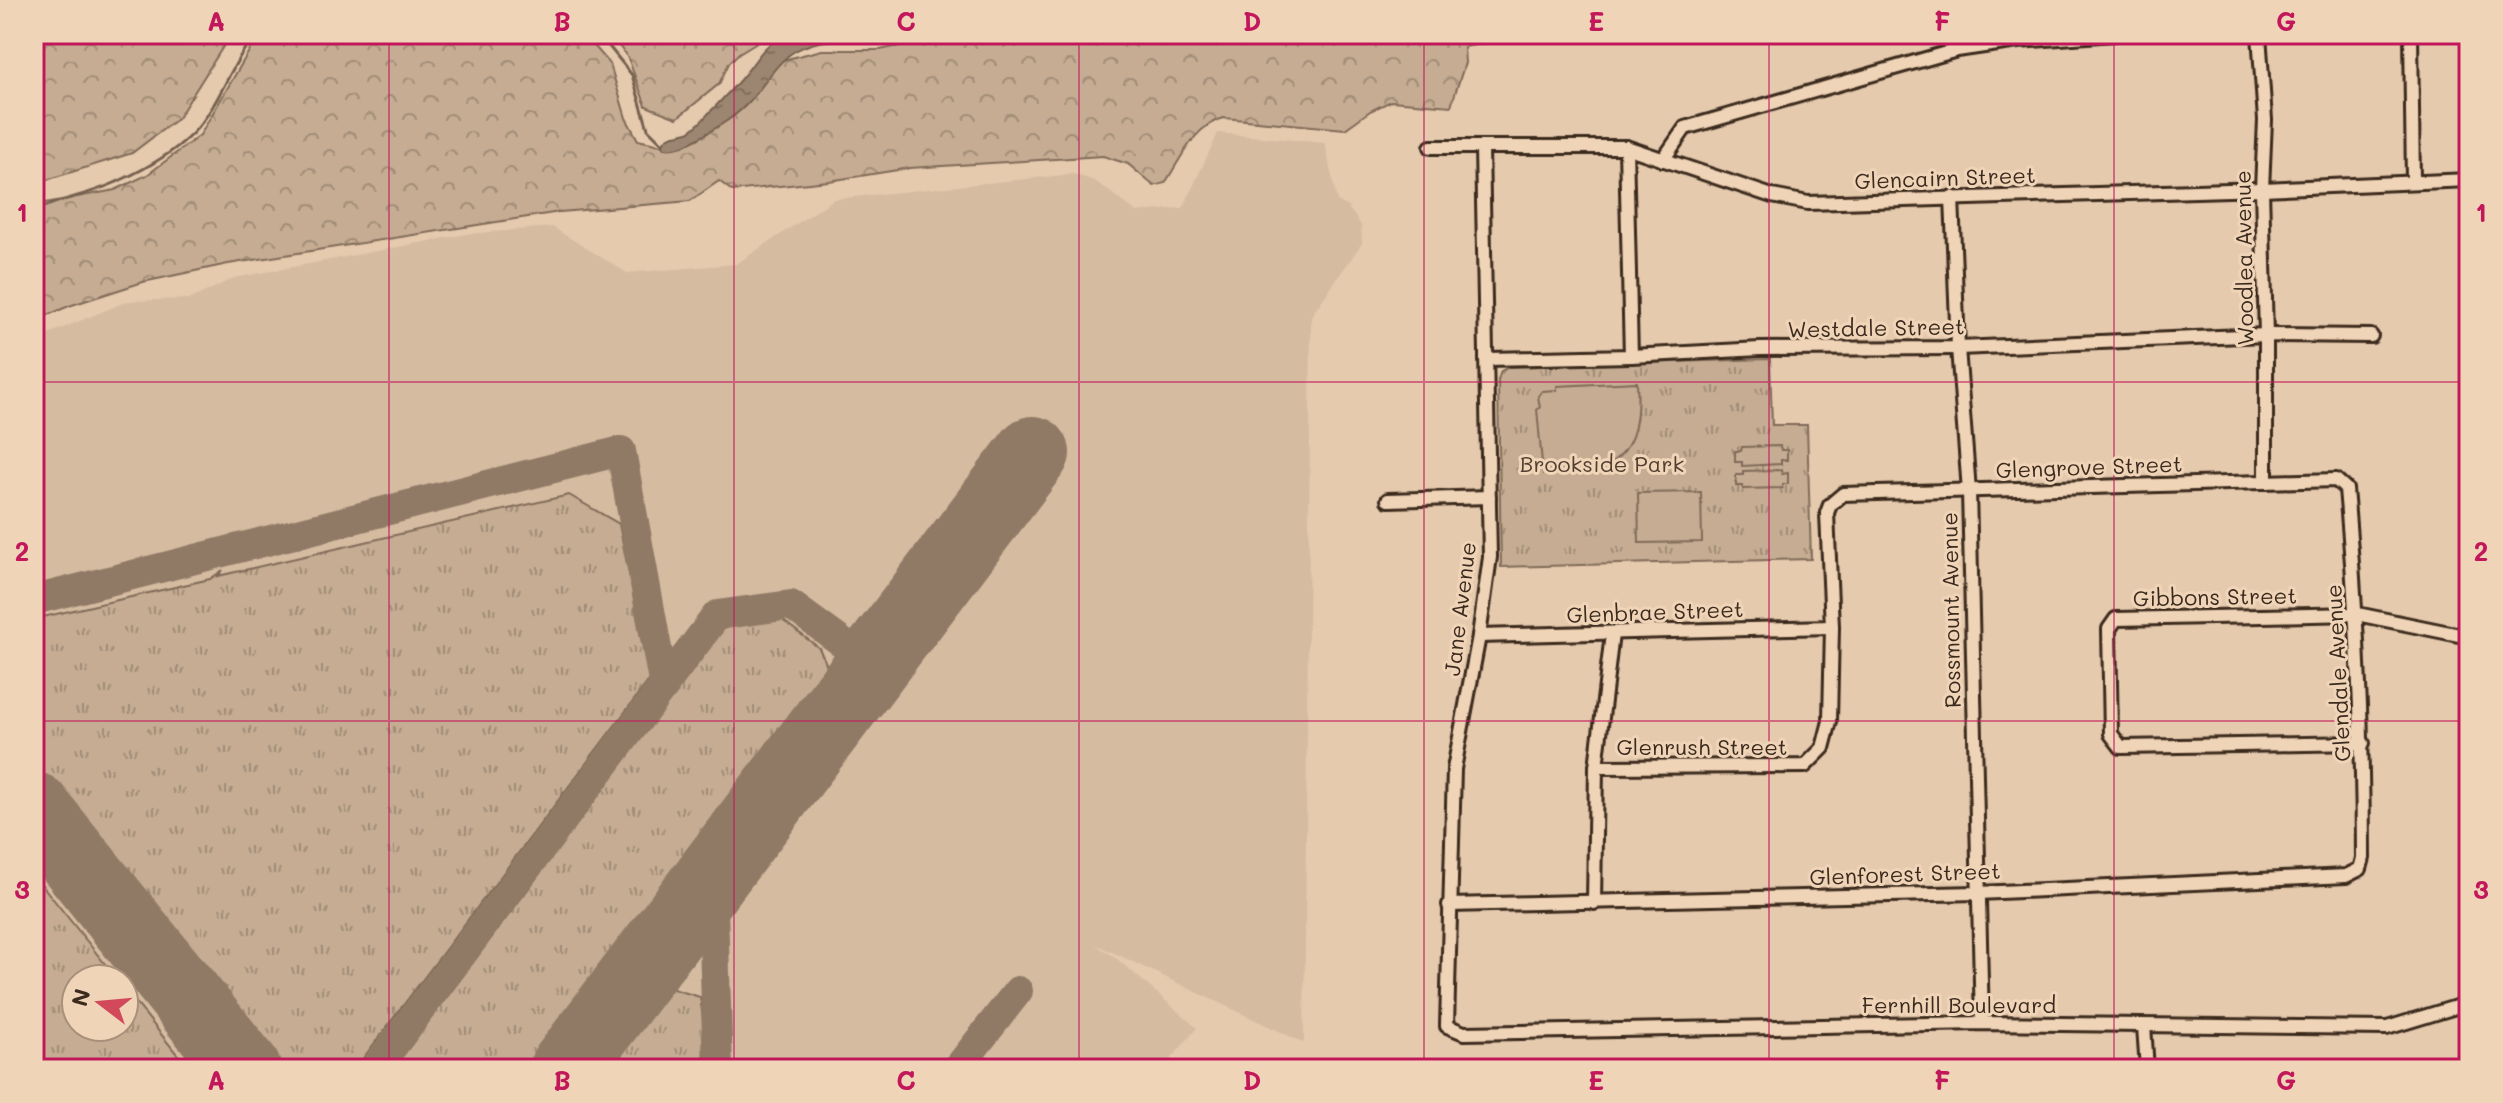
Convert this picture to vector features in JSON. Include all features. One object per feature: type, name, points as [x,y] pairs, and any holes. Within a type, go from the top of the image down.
[{"type":"street","points":[[1663,160],[1685,128],[1957,50],[2018,37],[2114,34]]},
{"type":"street","name":"Woodlea Avenue","points":[[2259,34],[2265,120],[2262,189],[2266,482]]},
{"type":"street","points":[[2411,34],[2413,181]]},
{"type":"street","name":"Glencairn Street","points":[[1431,147],[1626,147],[1772,196],[1808,203],[2469,180]]},
{"type":"street","points":[[1626,147],[1631,356]]},
{"type":"street","name":"Jane Avenue","points":[[1447,1026],[1454,769],[1490,557],[1482,148]]},
{"type":"street","name":"Rossmount Avenue","points":[[1952,197],[1958,348],[1969,491],[1982,1023]]},
{"type":"street","name":"Westdale Street","points":[[1486,359],[1760,349],[1958,348],[2266,335],[2371,336]]},
{"type":"street","name":"Glengrove Street","points":[[1843,494],[2336,480]]},
{"type":"street","name":"Glendale Avenue","points":[[2336,480],[2346,489],[2357,614],[2363,743],[2363,858],[2360,869]]},
{"type":"street","name":"Glenrush Street","points":[[1596,767],[1805,766],[1823,748],[1830,721],[1832,627],[1827,513],[1830,505],[1843,494]]},
{"type":"street","points":[[1388,500],[1489,497]]},
{"type":"street","name":"Gibbons Street","points":[[2363,743],[2121,747],[2111,734],[2109,629],[2116,619],[2357,614],[2469,637]]},
{"type":"street","name":"Glenbrae Street","points":[[1479,636],[1832,627]]},
{"type":"street","points":[[1594,903],[1596,767],[1612,634]]},
{"type":"street","name":"Glenforest Street","points":[[1449,905],[1978,893],[2346,876],[2360,869]]},
{"type":"street","name":"Fernhill Boulevard","points":[[1447,1026],[1464,1033],[1982,1023],[2387,1028],[2469,1003]]},
{"type":"street","points":[[2144,1026],[2147,1069]]},
{"type":"shaded area","points":[[1218,133],[1325,143],[1337,201],[1347,206],[1361,225],[1362,243],[1311,316],[1304,1043],[1093,943],[1115,957],[1197,1028],[1163,1069],[34,1069],[34,340],[128,301],[191,299],[234,278],[467,234],[552,227],[627,273],[736,264],[834,199],[1073,174],[1095,181],[1137,212],[1183,208]]},
{"type":"green space","points":[[34,34],[231,34],[178,118],[132,153],[34,184]]},
{"type":"green space","points":[[259,34],[584,34],[610,64],[626,118],[638,140],[669,147],[710,124],[783,60],[822,50],[880,50],[956,34],[1539,34],[1464,47],[1465,63],[1451,106],[1391,101],[1345,129],[1224,118],[1196,135],[1165,183],[1154,186],[1128,164],[1103,156],[910,168],[829,181],[732,191],[719,181],[690,201],[560,212],[228,264],[143,282],[34,321],[34,205],[115,190],[147,175],[200,135]]},
{"type":"green space","points":[[610,34],[770,34],[739,53],[729,63],[719,84],[677,118],[646,106],[628,58]]},
{"type":"green space","name":"Brookside Park","points":[[1770,359],[1772,425],[1807,425],[1811,559],[1501,567],[1498,380],[1501,371],[1509,367]]},
{"type":"green space","points":[[1637,382],[1635,428],[1619,456],[1589,471],[1543,474],[1537,409],[1540,408],[1538,396],[1542,391],[1557,390],[1557,386]]},
{"type":"green space","points":[[1780,446],[1781,450],[1787,450],[1787,460],[1781,460],[1781,464],[1742,466],[1742,462],[1735,462],[1735,451],[1741,451],[1742,447]]},
{"type":"green space","points":[[1781,470],[1782,474],[1788,473],[1788,484],[1782,484],[1782,488],[1743,489],[1743,486],[1736,486],[1736,475],[1743,475],[1743,471]]},
{"type":"green space","points":[[1701,492],[1702,542],[1639,543],[1638,493]]},
{"type":"green space","points":[[569,495],[619,524],[650,679],[355,1069],[266,1069],[34,782],[34,619],[210,579],[223,570],[218,576]]},
{"type":"green space","points":[[781,619],[819,648],[830,672],[531,1069],[393,1069],[724,628]]},
{"type":"green space","points":[[34,875],[104,963],[60,963],[60,1043],[140,1043],[140,1008],[189,1069],[34,1069]]},
{"type":"green space","points":[[663,986],[700,997],[710,1069],[598,1069]]},
{"type":"water","points":[[791,34],[918,34],[888,39],[824,41],[795,51],[782,61],[749,102],[726,122],[683,146],[665,148],[662,145],[670,136],[696,127],[764,50],[774,41]]},
{"type":"waterway","points":[[34,211],[111,185],[177,147],[202,122],[256,34]]},
{"type":"waterway","points":[[599,34],[632,75],[648,129],[663,144]]},
{"type":"taxiway","points":[[34,600],[621,451],[664,687]]},
{"type":"taxiway","points":[[375,1069],[717,615],[791,605],[847,646],[865,676]]},
{"type":"taxiway","points":[[712,877],[718,1069]]},
{"type":"taxiway","points":[[957,1069],[1018,991]]},
{"type":"runway","points":[[566,1069],[1033,453]]},
{"type":"runway","points":[[34,809],[244,1069]]}]
